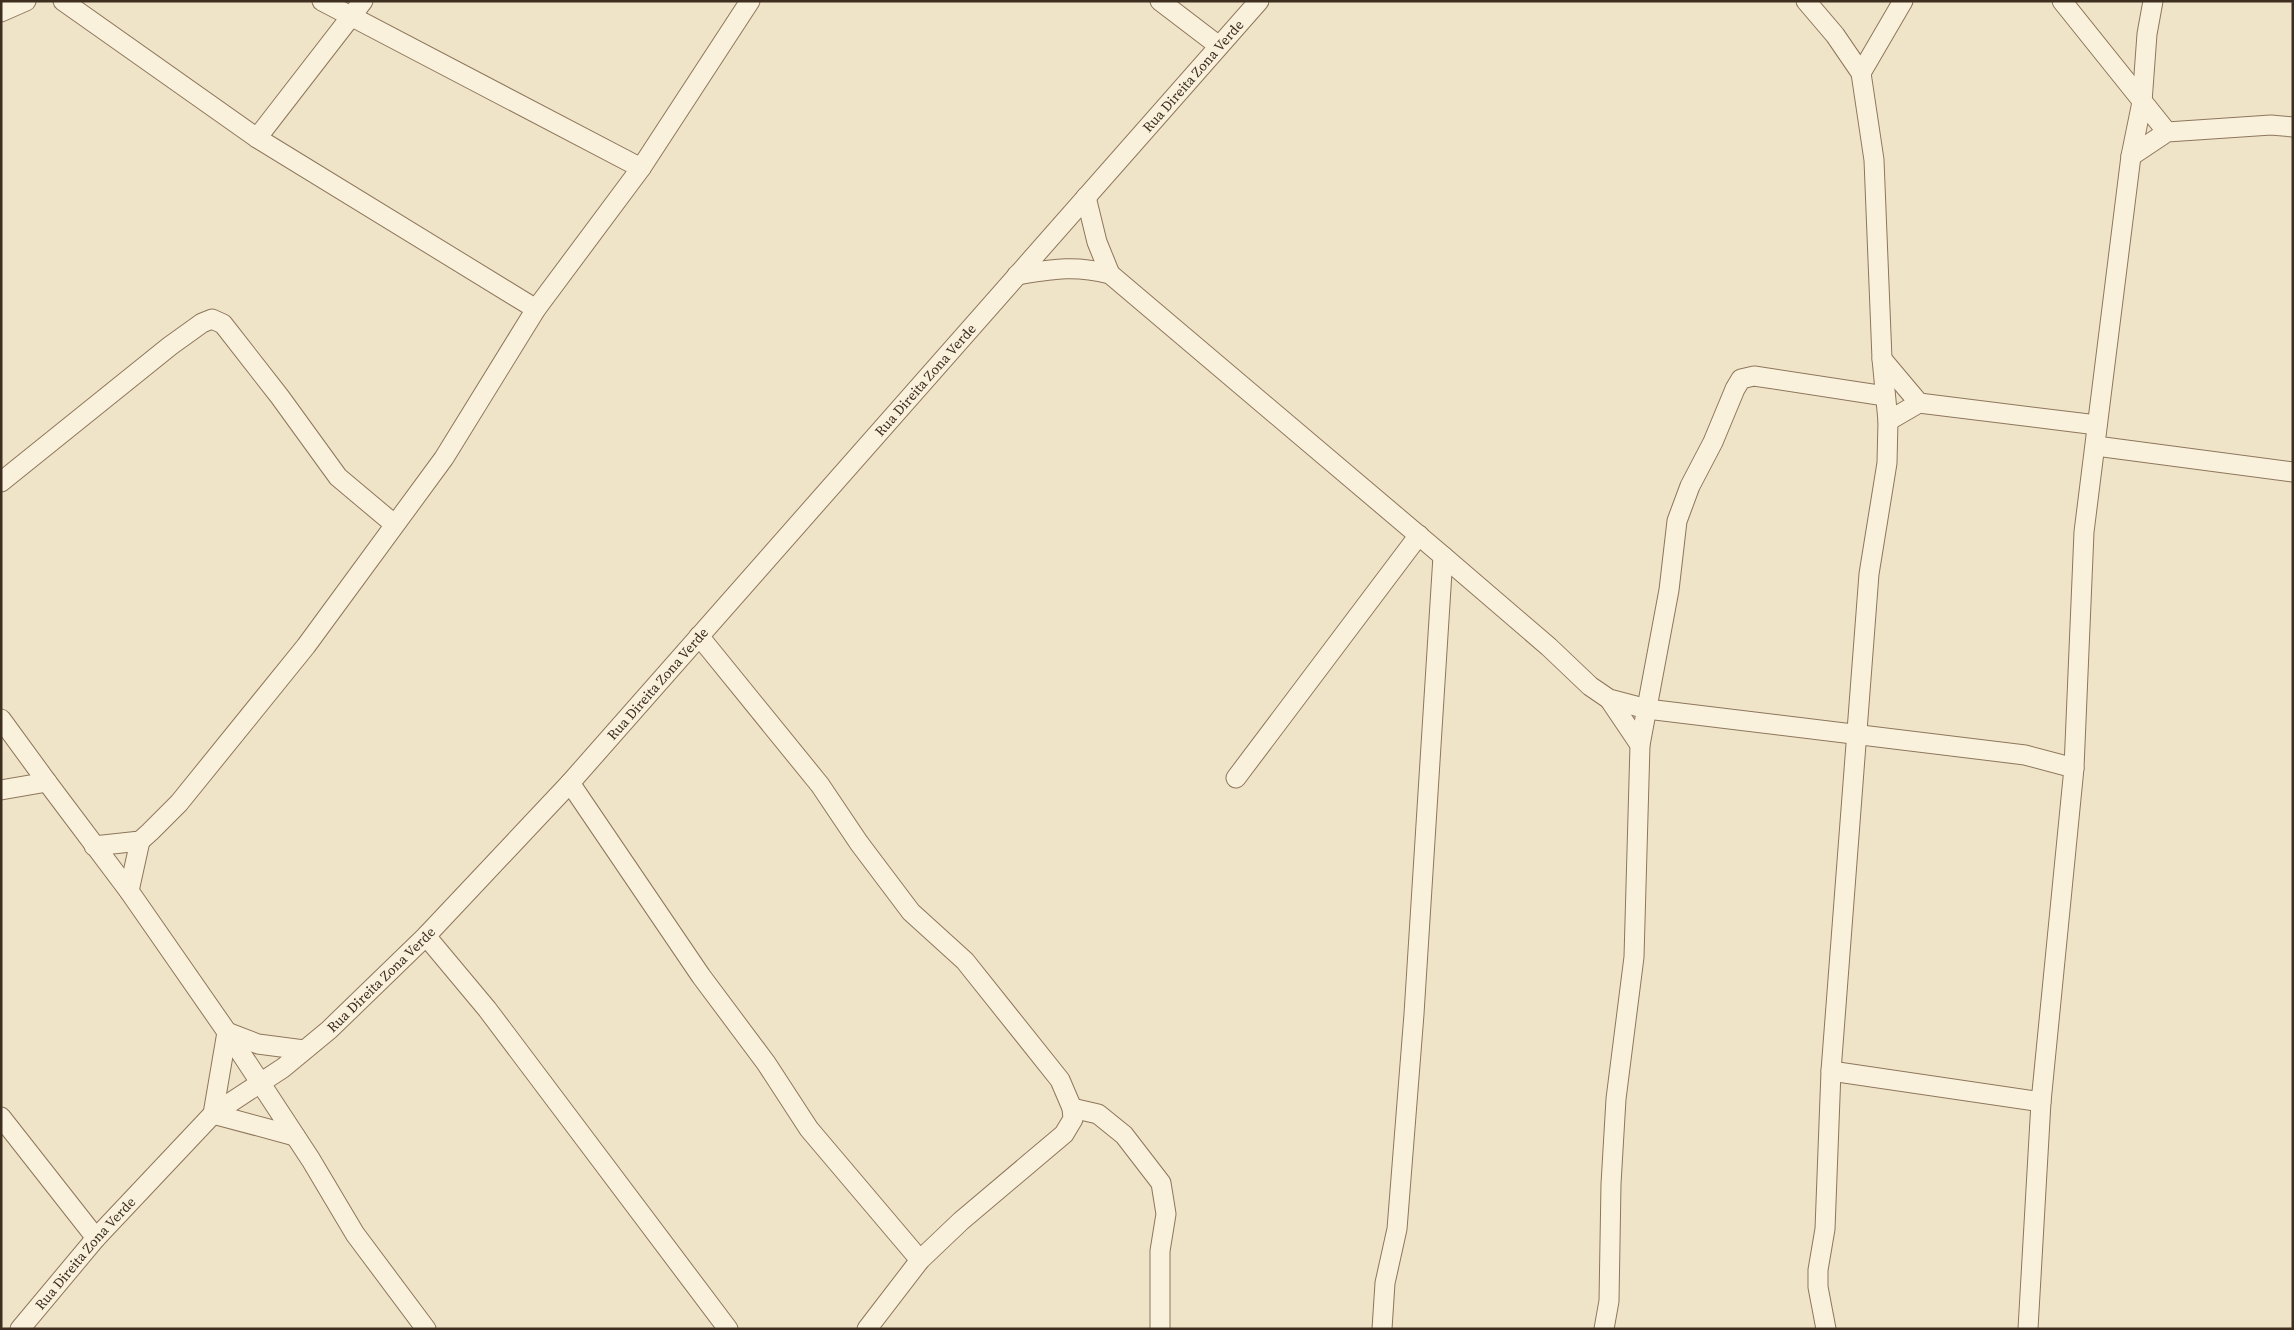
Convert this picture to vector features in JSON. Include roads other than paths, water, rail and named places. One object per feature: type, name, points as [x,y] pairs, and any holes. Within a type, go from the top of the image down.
[{"type":"street","points":[[1,12],[26,1]]},
{"type":"street","points":[[63,1],[257,138],[536,309]]},
{"type":"street","points":[[322,1],[358,8],[641,168]]},
{"type":"street","points":[[129,891],[140,841],[179,803],[300,653],[444,458],[536,309],[641,168],[750,1]]},
{"type":"street","points":[[1160,1],[1218,46]]},
{"type":"street","name":"Rua Direita Zona Verde","points":[[20,1329],[96,1238],[213,1114],[283,1068],[329,1030],[426,936],[570,783],[1259,1]]},
{"type":"street","points":[[1806,1],[1836,34],[1861,73],[1874,160],[1882,359],[1888,421],[1887,463],[1869,574],[1831,1071],[1826,1229],[1818,1270],[1818,1287],[1826,1329]]},
{"type":"street","points":[[1861,73],[1903,1]]},
{"type":"street","points":[[2062,1],[2167,132]]},
{"type":"street","points":[[2028,1329],[2040,1102],[2074,768],[2084,532],[2131,156],[2142,102],[2147,34],[2153,1]]},
{"type":"street","points":[[257,138],[358,8]]},
{"type":"street","points":[[2131,156],[2167,132],[2270,125],[2293,126]]},
{"type":"street","points":[[1086,197],[1097,242],[1110,274]]},
{"type":"street","points":[[1018,275],[1068,267],[1092,269],[1110,274],[1419,535],[1549,647],[1590,686],[1609,699],[1647,709],[2025,755],[2074,768]]},
{"type":"street","points":[[1,482],[170,346],[202,322],[212,319],[222,324],[228,331],[280,397],[338,477],[394,524]]},
{"type":"street","points":[[1882,359],[1919,403]]},
{"type":"street","points":[[1604,1329],[1609,1301],[1611,1184],[1616,1098],[1634,957],[1640,745],[1669,590],[1677,521],[1690,486],[1713,442],[1741,379],[1754,376],[1885,396]]},
{"type":"street","points":[[1888,421],[1919,403],[2097,425]]},
{"type":"street","points":[[2096,446],[2293,472]]},
{"type":"street","points":[[1236,778],[1419,535]]},
{"type":"street","points":[[1382,1329],[1385,1283],[1397,1229],[1411,1053],[1443,556]]},
{"type":"street","points":[[699,636],[820,785],[859,843],[911,912],[965,961],[1060,1080],[1072,1108],[1072,1119],[1064,1134],[1021,1173],[961,1222],[920,1260],[867,1329]]},
{"type":"street","points":[[1609,699],[1640,745]]},
{"type":"street","points":[[1,719],[129,891],[227,1032],[295,1136],[355,1234],[426,1329]]},
{"type":"street","points":[[1,790],[47,782]]},
{"type":"street","points":[[570,783],[701,976],[766,1063],[808,1129],[920,1260]]},
{"type":"street","points":[[94,846],[140,841]]},
{"type":"street","points":[[426,936],[487,1010],[728,1329]]},
{"type":"street","points":[[227,1032],[258,1044],[304,1050]]},
{"type":"street","points":[[227,1032],[213,1114],[295,1136]]},
{"type":"street","points":[[1831,1071],[2040,1102]]},
{"type":"street","points":[[1072,1108],[1098,1114],[1124,1135],[1161,1184],[1166,1214],[1160,1250],[1160,1329]]},
{"type":"street","points":[[1,1117],[96,1238]]}]
